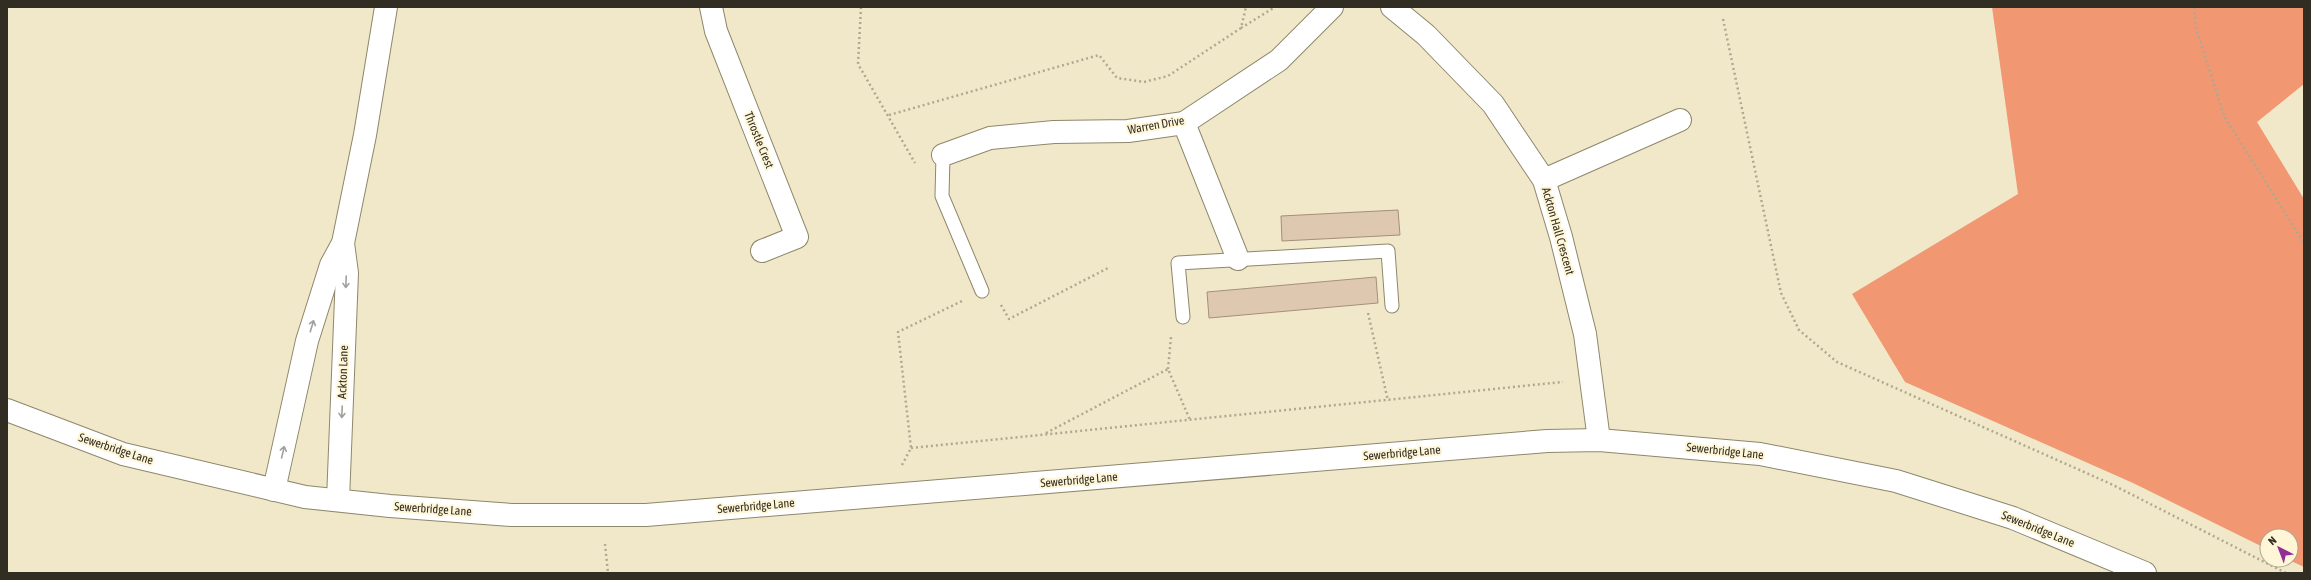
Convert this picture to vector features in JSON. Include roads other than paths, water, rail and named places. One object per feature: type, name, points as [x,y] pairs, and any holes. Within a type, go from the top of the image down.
[{"type":"street","name":"Ackton Lane","points":[[274,490],[308,341],[331,265],[343,243],[365,135],[386,7]]},
{"type":"street","name":"Throstle Crest","points":[[711,7],[716,31],[797,238],[762,251]]},
{"type":"street","name":"Warren Drive","points":[[943,155],[990,138],[1054,132],[1128,131],[1184,123],[1279,60],[1332,7]]},
{"type":"street","name":"Ackton Hall Crescent","points":[[1392,7],[1426,34],[1493,104],[1544,180],[1561,236],[1585,334],[1599,440]]},
{"type":"street","points":[[1544,180],[1680,120]]},
{"type":"street","points":[[1184,123],[1238,258]]},
{"type":"street","name":"Ackton Lane","points":[[338,500],[347,274],[343,243]]},
{"type":"street","name":"Sewerbridge Lane","points":[[7,410],[124,454],[304,497],[390,506],[512,515],[646,515],[1546,440],[1599,440],[1760,454],[1896,481],[2013,518],[2145,573]]},
{"type":"lane","points":[[943,155],[942,196],[982,291]]},
{"type":"lane","points":[[1183,317],[1178,263],[1238,258],[1388,251],[1392,306]]}]
